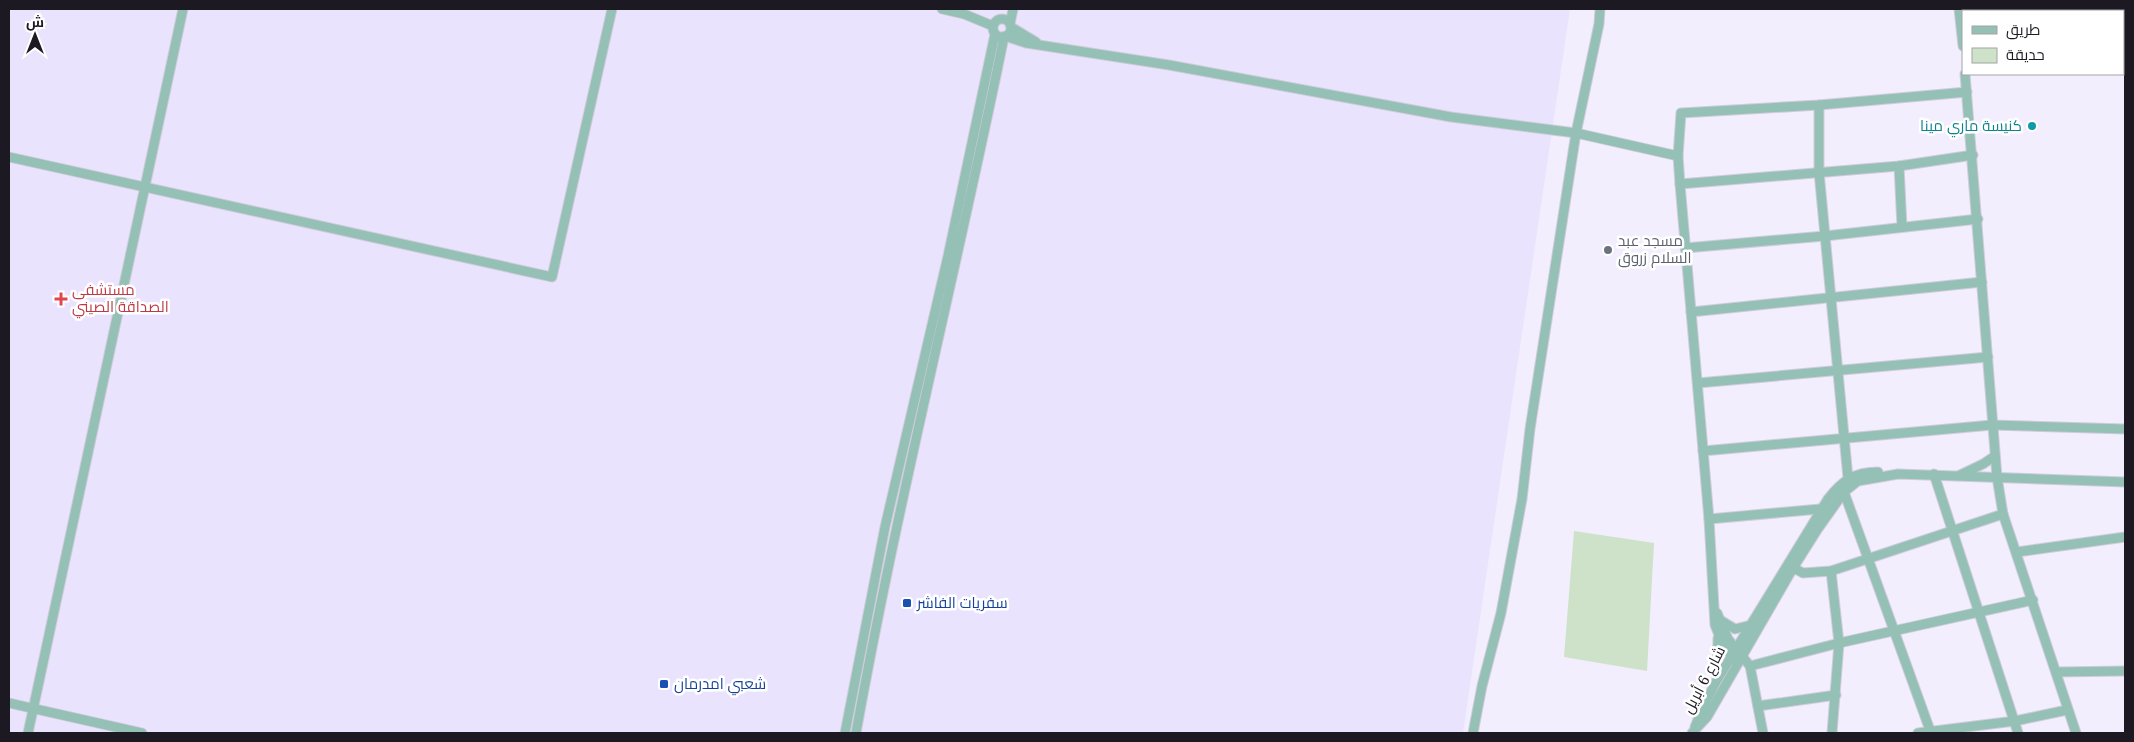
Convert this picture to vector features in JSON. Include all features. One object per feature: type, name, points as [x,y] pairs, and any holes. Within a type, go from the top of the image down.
[{"type":"street","points":[[28,733],[183,9]]},
{"type":"street","points":[[9,157],[552,277],[612,9]]},
{"type":"street","points":[[942,9],[964,14],[1020,41],[1450,116],[1576,133],[1678,156]]},
{"type":"street","points":[[856,733],[887,570],[917,429],[972,191],[999,31],[999,9]]},
{"type":"street","points":[[999,31],[1008,34],[1012,9]]},
{"type":"street","points":[[1473,733],[1482,686],[1501,613],[1522,499],[1532,420],[1576,133],[1599,24],[1600,9]]},
{"type":"street","points":[[1959,9],[1962,37]]},
{"type":"street","points":[[845,733],[904,442],[1002,19],[1038,44]]},
{"type":"street","points":[[1965,75],[1978,219],[1996,477],[2003,514],[2076,733]]},
{"type":"street","points":[[1717,680],[1717,633],[1714,620],[1715,608],[1709,519],[1678,156],[1681,113],[1820,105],[1967,92]]},
{"type":"street","points":[[1820,105],[1820,172],[1848,478]]},
{"type":"street","points":[[1680,184],[1899,166],[1973,155]]},
{"type":"street","points":[[1899,166],[1902,227]]},
{"type":"street","points":[[962,189],[972,191]]},
{"type":"street","points":[[1685,248],[1825,236],[1978,219]]},
{"type":"street","points":[[1691,312],[1982,282]]},
{"type":"street","points":[[1698,383],[1988,357]]},
{"type":"street","points":[[1703,451],[1992,425],[2125,429]]},
{"type":"street","points":[[1958,476],[1995,456]]},
{"type":"street","name":"شارع 6 أبريل","points":[[1693,731],[1717,680],[1736,656],[1790,566],[1820,510],[1836,489],[1848,478],[1872,472],[1980,478],[2125,482]]},
{"type":"street","name":"شارع 6 أبريل","points":[[1693,731],[1707,716],[1751,624],[1790,566],[1844,492],[1858,481],[1898,474]]},
{"type":"street","points":[[1934,474],[2018,733]]},
{"type":"street","points":[[1844,492],[1930,733]]},
{"type":"street","points":[[1709,519],[1820,510]]},
{"type":"street","points":[[1790,566],[1803,573],[1831,571],[1869,560],[2003,514]]},
{"type":"street","points":[[2017,552],[2125,537]]},
{"type":"street","points":[[877,569],[887,570]]},
{"type":"street","points":[[1831,571],[1839,643],[1832,733]]},
{"type":"street","points":[[1750,666],[1839,643],[2033,600]]},
{"type":"street","points":[[1715,608],[1736,656]]},
{"type":"street","points":[[1719,619],[1735,629],[1751,624]]},
{"type":"street","points":[[1717,633],[1736,656],[1750,666],[1763,733]]},
{"type":"street","points":[[2056,672],[2125,672]]},
{"type":"street","points":[[1758,706],[1836,695]]},
{"type":"street","points":[[9,703],[142,733]]},
{"type":"street","points":[[1918,733],[2015,721],[2067,710]]},
{"type":"shaded area","points":[[9,9],[1570,9],[1463,733],[9,733]]},
{"type":"green space","points":[[1574,531],[1654,543],[1647,671],[1564,657]]},
{"type":"place","name":"كنيسة ماري مينا","points":[[2032,126]]},
{"type":"place","name":"مسجد عبد السلام زروق","points":[[1608,250]]},
{"type":"place","name":"مستشفى الصداقة الصيني","points":[[61,299]]},
{"type":"place","name":"سفريات الفاشر","points":[[907,603]]},
{"type":"place","name":"شعبي امدرمان","points":[[664,684]]}]
